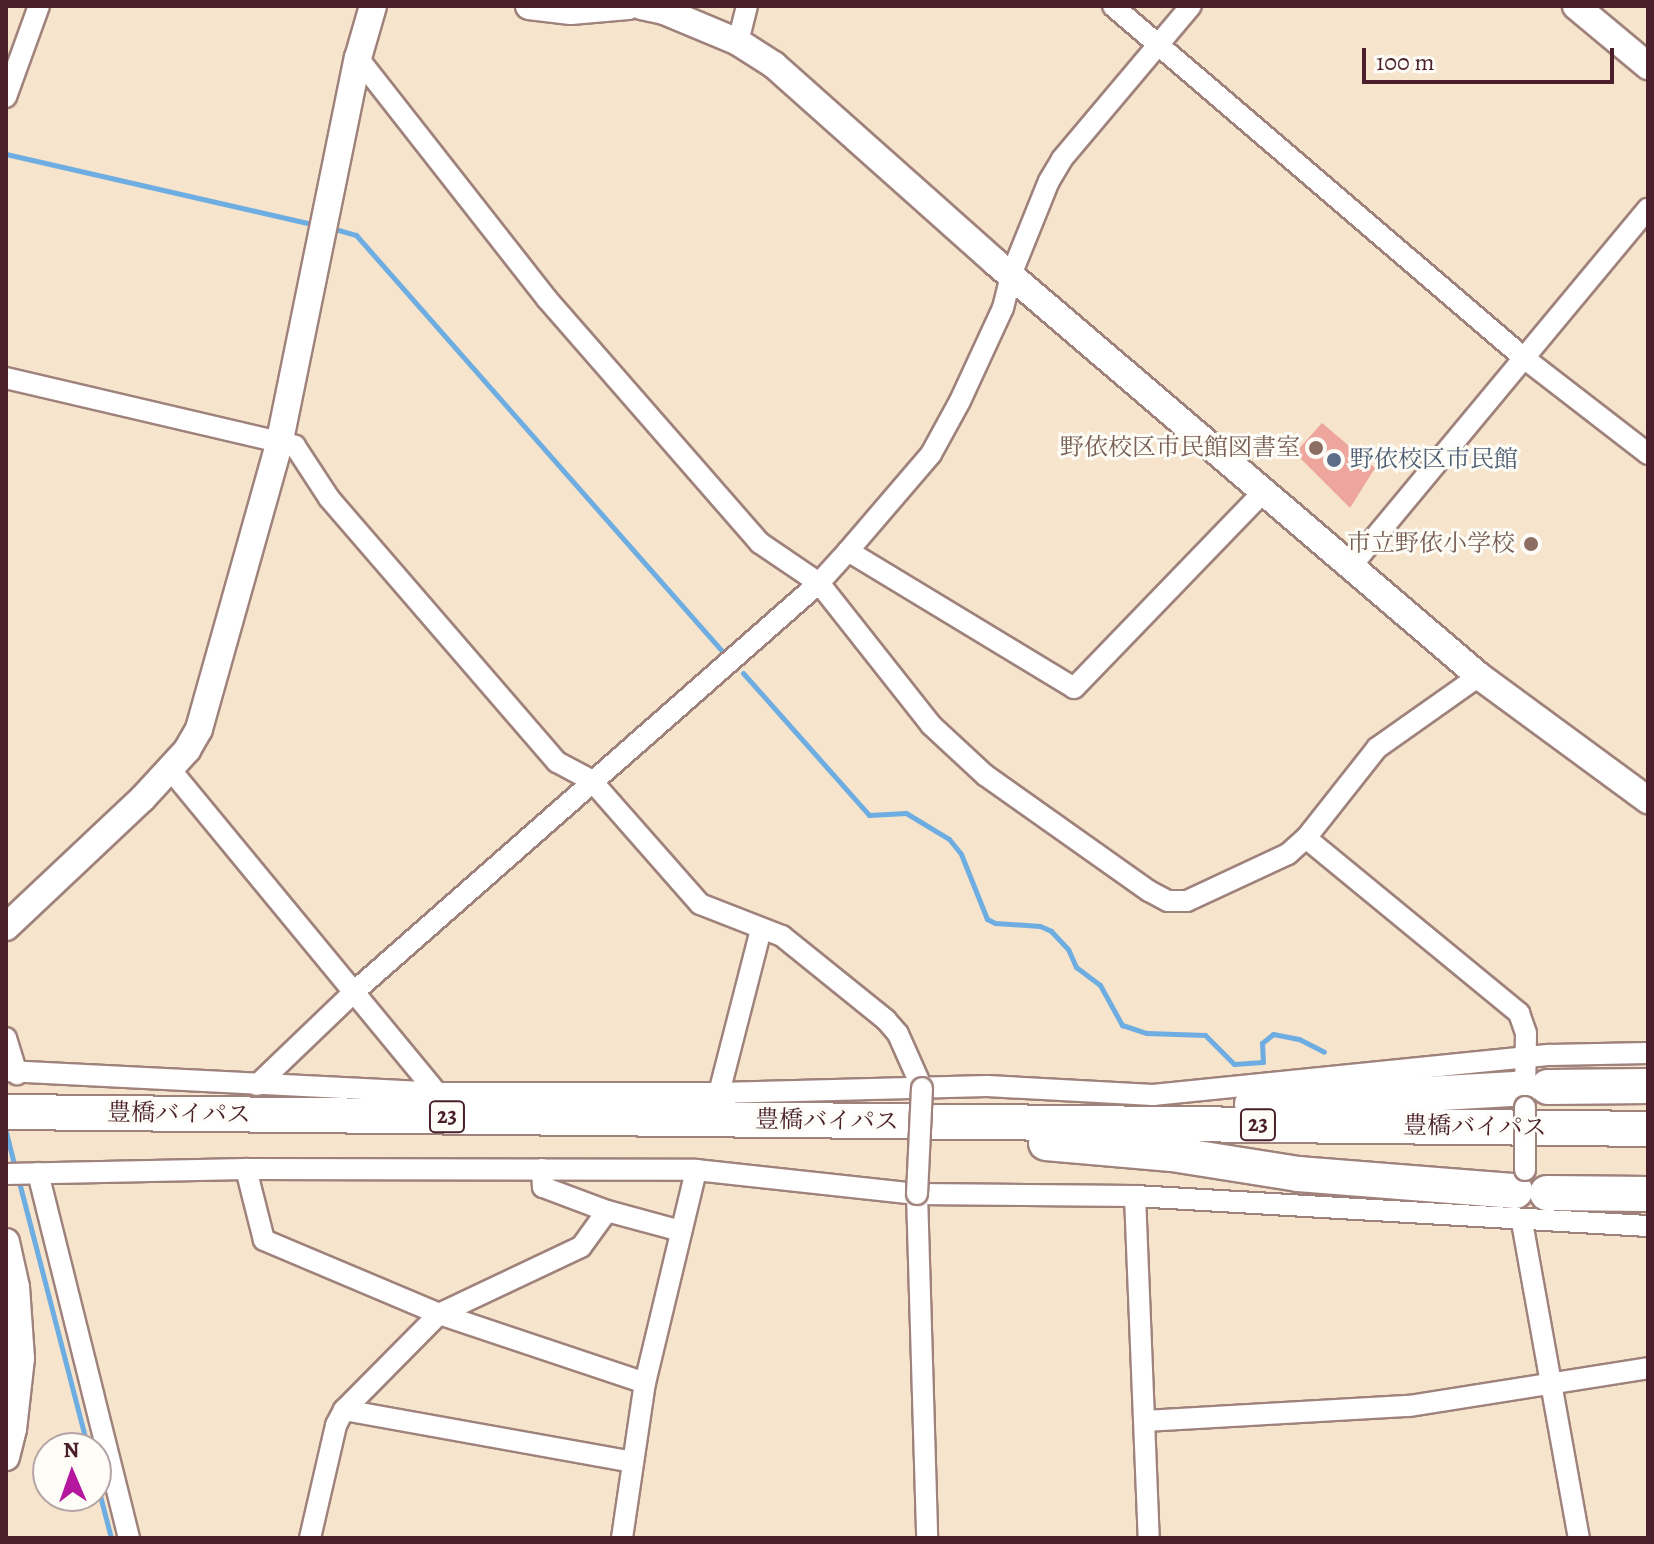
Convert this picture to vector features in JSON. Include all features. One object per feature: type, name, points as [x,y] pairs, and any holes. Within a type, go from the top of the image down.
[{"type":"highway","name":"23","points":[[996,1122],[1528,1085],[1648,1086]]},
{"type":"highway","name":"豊橋バイパス","points":[[16,1112],[1648,1129]]},
{"type":"highway","name":"23","points":[[869,1121],[950,1137],[1172,1154],[1298,1174],[1527,1200],[1648,1194]]},
{"type":"street","points":[[6,97],[39,6]]},
{"type":"street","points":[[6,927],[170,769],[187,750],[209,701],[230,612],[280,440],[358,58],[373,6]]},
{"type":"street","points":[[529,6],[562,11],[628,6]]},
{"type":"street","points":[[641,6],[664,11],[738,42],[774,65],[1011,275],[1479,676],[1648,800]]},
{"type":"street","points":[[738,42],[747,6]]},
{"type":"street","points":[[1113,6],[1157,47],[1524,358],[1648,454]]},
{"type":"street","points":[[257,1085],[355,991],[591,780],[819,583],[848,551],[931,454],[960,401],[997,321],[1011,275],[1049,181],[1062,159],[1191,6]]},
{"type":"street","points":[[1576,6],[1645,62]]},
{"type":"street","points":[[358,58],[547,299],[760,543],[819,583],[931,725],[985,775],[1149,891],[1168,901],[1187,901],[1288,854],[1306,838],[1377,748],[1479,676]]},
{"type":"street","points":[[1352,565],[1648,209]]},
{"type":"street","points":[[6,378],[280,440],[295,446],[329,498],[557,762],[591,780],[700,904],[782,936],[886,1020],[898,1034],[922,1088],[917,1194],[927,1538]]},
{"type":"street","points":[[848,551],[1074,688],[1265,490]]},
{"type":"street","points":[[170,769],[437,1093]]},
{"type":"street","points":[[1306,838],[1519,1013],[1526,1033],[1527,1200],[1551,1385],[1579,1538]]},
{"type":"street","points":[[719,1093],[761,929]]},
{"type":"street","points":[[6,1038],[12,1072],[437,1093],[719,1093],[987,1086],[1153,1095],[1528,1085],[1648,1052]]},
{"type":"street","points":[[129,1538],[23,1174],[246,1169],[696,1170],[917,1194],[1527,1200],[1648,1226]]},
{"type":"street","points":[[246,1169],[264,1240],[439,1314],[645,1383]]},
{"type":"street","points":[[542,1169],[543,1187],[607,1211],[681,1231]]},
{"type":"street","points":[[622,1538],[645,1383],[696,1170]]},
{"type":"street","points":[[1135,1196],[1149,1538]]},
{"type":"street","points":[[310,1538],[336,1425],[344,1410],[439,1314],[581,1247],[607,1211]]},
{"type":"street","points":[[6,1242],[16,1287],[21,1358],[13,1429],[6,1457]]},
{"type":"street","points":[[1146,1421],[1409,1406],[1648,1368]]},
{"type":"street","points":[[344,1410],[632,1462]]},
{"type":"building","name":"野依校区市民館","points":[[1322,423],[1375,468],[1350,508],[1295,453]]},
{"type":"waterway","points":[[6,154],[315,225]]},
{"type":"waterway","points":[[335,229],[356,235],[722,651]]},
{"type":"waterway","points":[[743,673],[869,815],[906,813],[949,839],[961,854],[987,919],[995,923],[1040,926],[1051,931],[1068,949],[1076,967],[1100,985],[1122,1025],[1147,1033],[1205,1035],[1234,1064],[1263,1062],[1262,1043],[1273,1034],[1299,1039],[1324,1052]]},
{"type":"waterway","points":[[6,1132],[15,1168]]},
{"type":"waterway","points":[[18,1178],[84,1432]]},
{"type":"waterway","points":[[104,1512],[111,1538]]},
{"type":"place","name":"野依校区市民館図書室","points":[[1316,448]]},
{"type":"place","name":"野依校区市民館","points":[[1334,460]]},
{"type":"place","name":"市立野依小学校","points":[[1531,544]]}]
